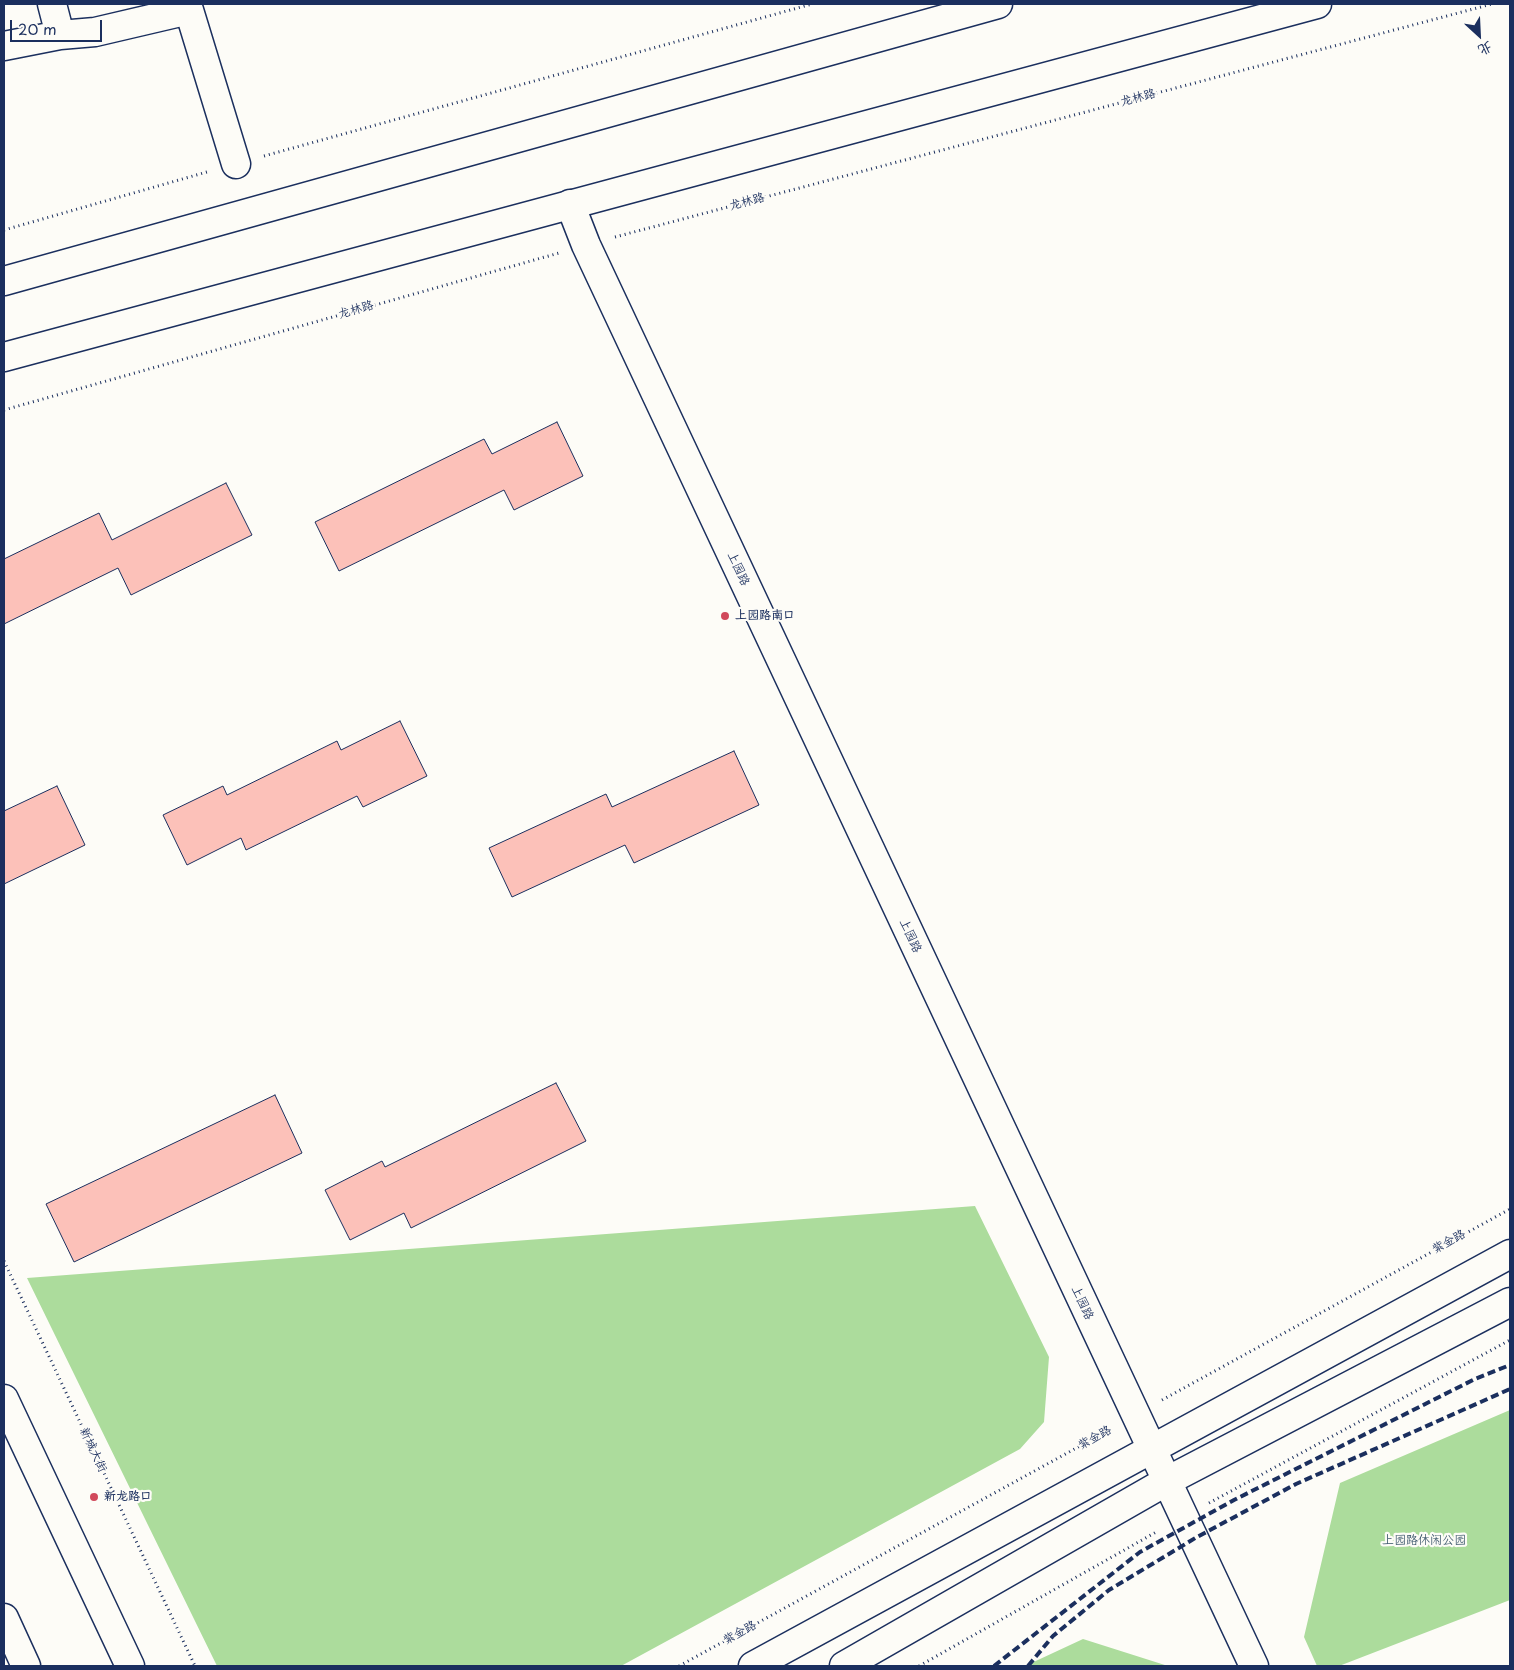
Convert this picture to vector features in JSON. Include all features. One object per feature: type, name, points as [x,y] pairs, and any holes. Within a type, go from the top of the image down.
[{"type":"main road","points":[[52,4],[60,35]]},
{"type":"main road","points":[[4,280],[998,4]]},
{"type":"main road","points":[[4,357],[1317,4]]},
{"type":"main road","points":[[4,46],[60,35],[95,32],[189,10],[236,164]]},
{"type":"main road","name":"上园路","points":[[570,204],[586,245],[1150,1450],[1167,1481],[1254,1666]]},
{"type":"main road","points":[[753,1666],[1510,1254]]},
{"type":"main road","points":[[844,1666],[1167,1481],[1510,1302]]},
{"type":"main road","points":[[4,1399],[130,1666]]},
{"type":"main road","points":[[4,1618],[26,1666]]},
{"type":"path","points":[[4,230],[812,4]]},
{"type":"path","name":"龙林路","points":[[4,410],[586,245],[1492,4]]},
{"type":"path","name":"紫金路","points":[[679,1666],[1510,1209]]},
{"type":"path","name":"新城大街","points":[[4,1260],[195,1666]]},
{"type":"path","points":[[919,1666],[1184,1517],[1510,1340]]},
{"type":"green space","points":[[975,1206],[1049,1357],[1044,1422],[1020,1449],[621,1666],[217,1666],[27,1278]]},
{"type":"green space","name":"上园路休闲公园","points":[[1510,1410],[1510,1600],[1339,1666],[1317,1666],[1304,1637],[1340,1483]]},
{"type":"green space","points":[[1083,1639],[1168,1666],[1025,1666]]},
{"type":"building","points":[[557,422],[583,476],[514,510],[504,490],[339,571],[315,522],[484,439],[492,454]]},
{"type":"building","points":[[226,483],[252,535],[131,595],[118,568],[4,624],[4,559],[99,513],[112,540]]},
{"type":"building","points":[[400,721],[427,776],[363,807],[357,796],[246,850],[241,838],[187,865],[163,815],[223,786],[227,795],[337,741],[341,750]]},
{"type":"building","points":[[734,751],[759,805],[634,863],[625,845],[512,897],[489,848],[606,794],[612,807]]},
{"type":"building","points":[[57,786],[85,845],[4,884],[4,811]]},
{"type":"building","points":[[556,1083],[586,1141],[411,1228],[404,1213],[350,1240],[325,1190],[382,1161],[385,1167]]},
{"type":"building","points":[[275,1095],[302,1153],[74,1262],[46,1204]]},
{"type":"railway","points":[[994,1666],[1140,1552],[1234,1500],[1475,1379],[1510,1365]]},
{"type":"railway","points":[[1028,1666],[1053,1636],[1109,1590],[1197,1537],[1296,1484],[1510,1389]]},
{"type":"place","name":"上园路南口","points":[[725,616]]},
{"type":"place","name":"新龙路口","points":[[94,1497]]}]
